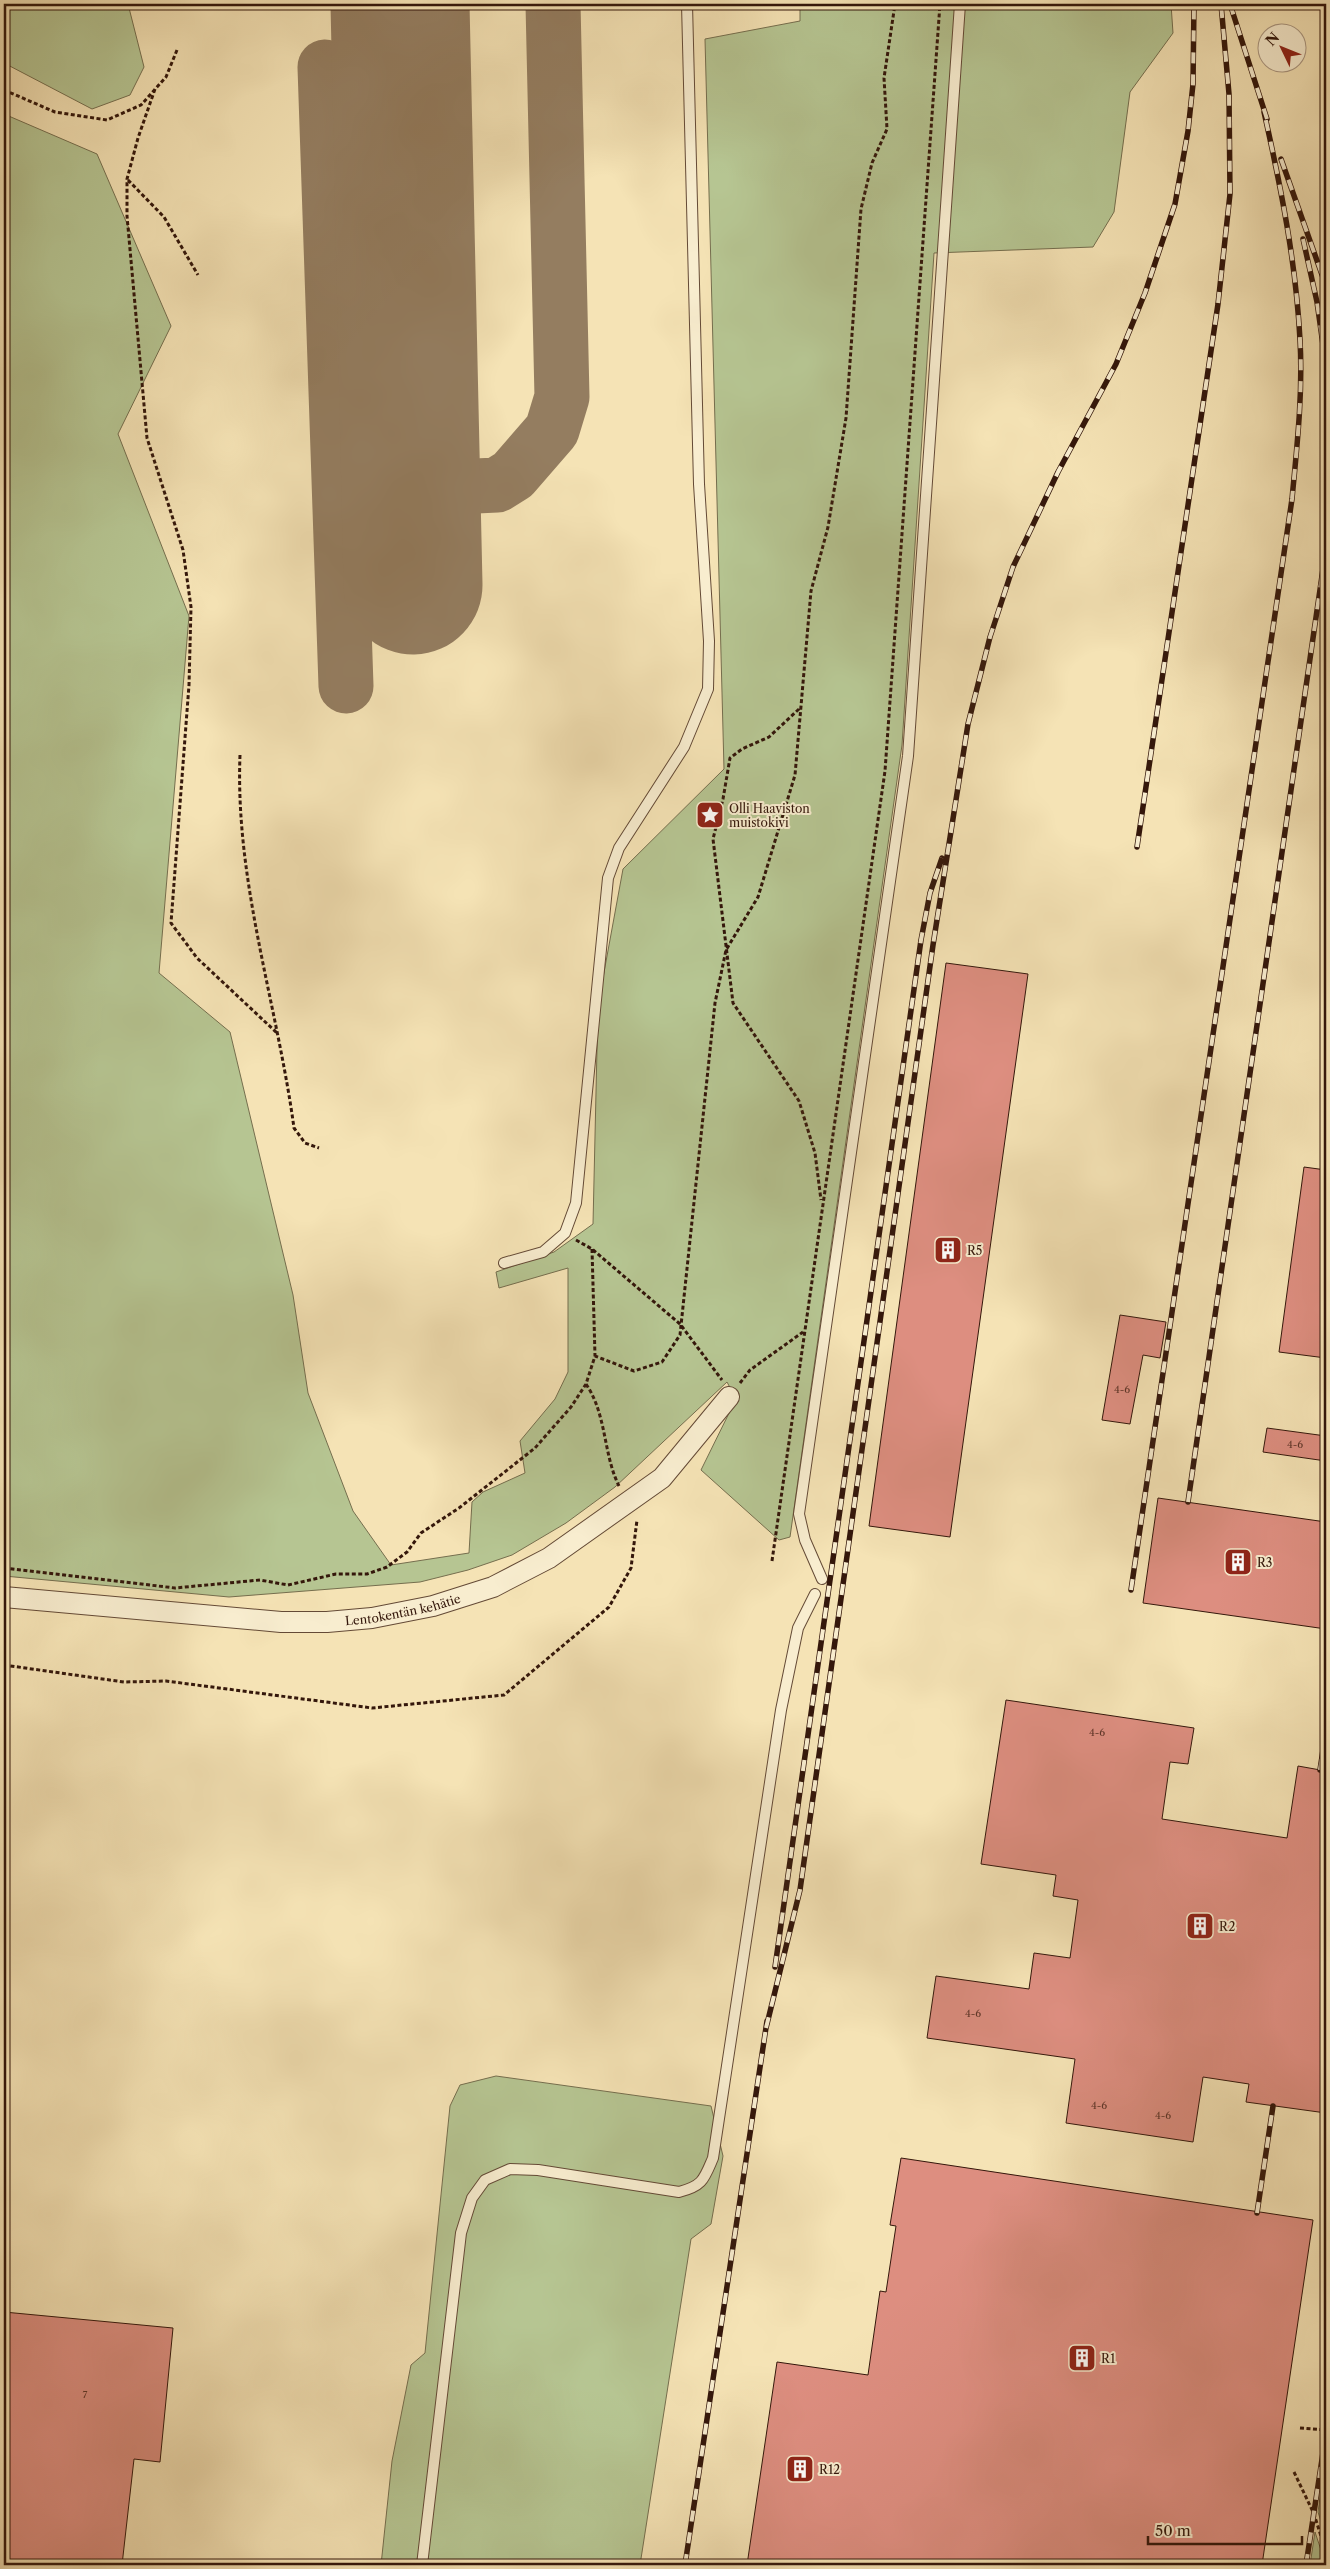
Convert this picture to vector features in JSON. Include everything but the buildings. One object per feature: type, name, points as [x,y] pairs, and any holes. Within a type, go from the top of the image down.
[{"type":"street","name":"Lentokentän kehätie","points":[[4,1597],[281,1622],[327,1622],[372,1618],[433,1606],[493,1587],[549,1558],[634,1498],[662,1478],[729,1396]]},
{"type":"lane","points":[[504,1263],[543,1252],[565,1233],[576,1203],[608,878],[619,848],[684,747],[708,689],[709,641],[699,484],[687,4]]},
{"type":"lane","points":[[822,1579],[805,1540],[799,1514],[908,756],[960,4]]},
{"type":"lane","points":[[422,2565],[461,2233],[472,2198],[485,2180],[510,2169],[538,2170],[679,2192],[691,2189],[703,2181],[713,2158],[781,1710],[798,1628],[815,1594]]},
{"type":"path","points":[[594,1356],[634,1371],[662,1362],[680,1335],[715,1003],[726,950],[758,897],[794,775],[811,591],[828,527],[846,418],[862,209],[872,163],[887,129],[884,78],[895,4]]},
{"type":"path","points":[[772,1561],[885,771],[940,4]]},
{"type":"path","points":[[4,90],[55,112],[107,120],[141,105],[166,77],[177,50]]},
{"type":"path","points":[[155,89],[138,138],[127,179],[127,216],[147,438],[183,550],[191,607],[189,685],[171,923],[197,958],[277,1033]]},
{"type":"path","points":[[127,179],[164,217],[198,275]]},
{"type":"path","points":[[800,702],[799,709],[769,737],[742,749],[730,758],[724,799],[713,838],[733,1003],[799,1101],[815,1153],[822,1206]]},
{"type":"path","points":[[240,755],[238,795],[246,878],[294,1128],[305,1144],[319,1148]]},
{"type":"path","points":[[565,1233],[592,1249],[680,1324],[722,1379],[729,1396],[750,1370],[804,1332]]},
{"type":"path","points":[[4,1568],[176,1588],[260,1580],[288,1585],[336,1574],[367,1574],[387,1567],[407,1552],[420,1533],[459,1508],[535,1448],[571,1407],[586,1384],[594,1356],[592,1249]]},
{"type":"path","points":[[4,1665],[124,1682],[166,1681],[372,1708],[504,1695],[609,1607],[631,1568],[634,1498],[612,1471],[600,1413],[586,1384]]},
{"type":"path","points":[[1300,2428],[1326,2430]]},
{"type":"path","points":[[1294,2472],[1314,2514],[1326,2552]]},
{"type":"green space","points":[[4,4],[128,4],[144,67],[130,95],[92,109],[4,63]]},
{"type":"green space","points":[[800,4],[1171,4],[1173,33],[1130,92],[1114,212],[1093,247],[934,253],[902,745],[790,1537],[779,1540],[701,1470],[736,1399],[727,1382],[615,1487],[566,1523],[512,1555],[468,1570],[420,1582],[229,1597],[4,1576],[4,114],[97,154],[171,326],[118,434],[189,616],[159,973],[230,1032],[293,1295],[308,1393],[353,1511],[391,1565],[469,1553],[472,1502],[483,1492],[525,1473],[520,1441],[555,1399],[568,1372],[568,1268],[499,1288],[496,1272],[554,1252],[593,1224],[598,1005],[623,869],[724,769],[705,39],[800,21]]},
{"type":"green space","points":[[496,2076],[711,2106],[723,2156],[711,2224],[691,2239],[640,2565],[381,2565],[392,2461],[411,2365],[425,2353],[450,2106],[460,2085]]},
{"type":"green space","points":[[1326,2454],[1326,2538],[1318,2512]]},
{"type":"green space","points":[[1315,2532],[1326,2565],[1310,2565]]},
{"type":"taxiway","points":[[412,489],[497,485],[513,475],[552,430],[562,397],[553,4]]},
{"type":"taxiway","points":[[325,67],[346,686]]},
{"type":"runway","points":[[400,4],[413,585]]},
{"type":"railway","points":[[766,2028],[800,1890],[933,945],[968,724],[990,637],[1013,567],[1058,472],[1116,364],[1145,293],[1175,204],[1188,131],[1193,84],[1194,4]]},
{"type":"railway","points":[[1137,847],[1218,304],[1230,194],[1229,94],[1221,4]]},
{"type":"railway","points":[[1230,4],[1267,119]]},
{"type":"railway","points":[[1131,1590],[1292,499],[1296,459],[1301,380],[1298,311],[1287,225],[1264,112]]},
{"type":"railway","points":[[1281,159],[1326,286]]},
{"type":"railway","points":[[1303,239],[1317,302],[1326,366]]},
{"type":"railway","points":[[1188,1502],[1323,569],[1326,534]]},
{"type":"railway","points":[[775,1967],[921,940],[930,893],[942,858]]},
{"type":"railway","points":[[1320,1770],[1326,1730]]},
{"type":"railway","points":[[685,2565],[767,2021]]},
{"type":"railway","points":[[1257,2213],[1273,2106]]},
{"type":"railway","points":[[1306,2565],[1326,2433]]},
{"type":"place","name":"Olli Haaviston muistokivi","points":[[710,815]]},
{"type":"place","name":"R5","points":[[948,1250]]},
{"type":"place","name":"R3","points":[[1238,1562]]},
{"type":"place","name":"R2","points":[[1200,1926]]},
{"type":"place","name":"R1","points":[[1082,2358]]},
{"type":"place","name":"R12","points":[[800,2469]]}]
